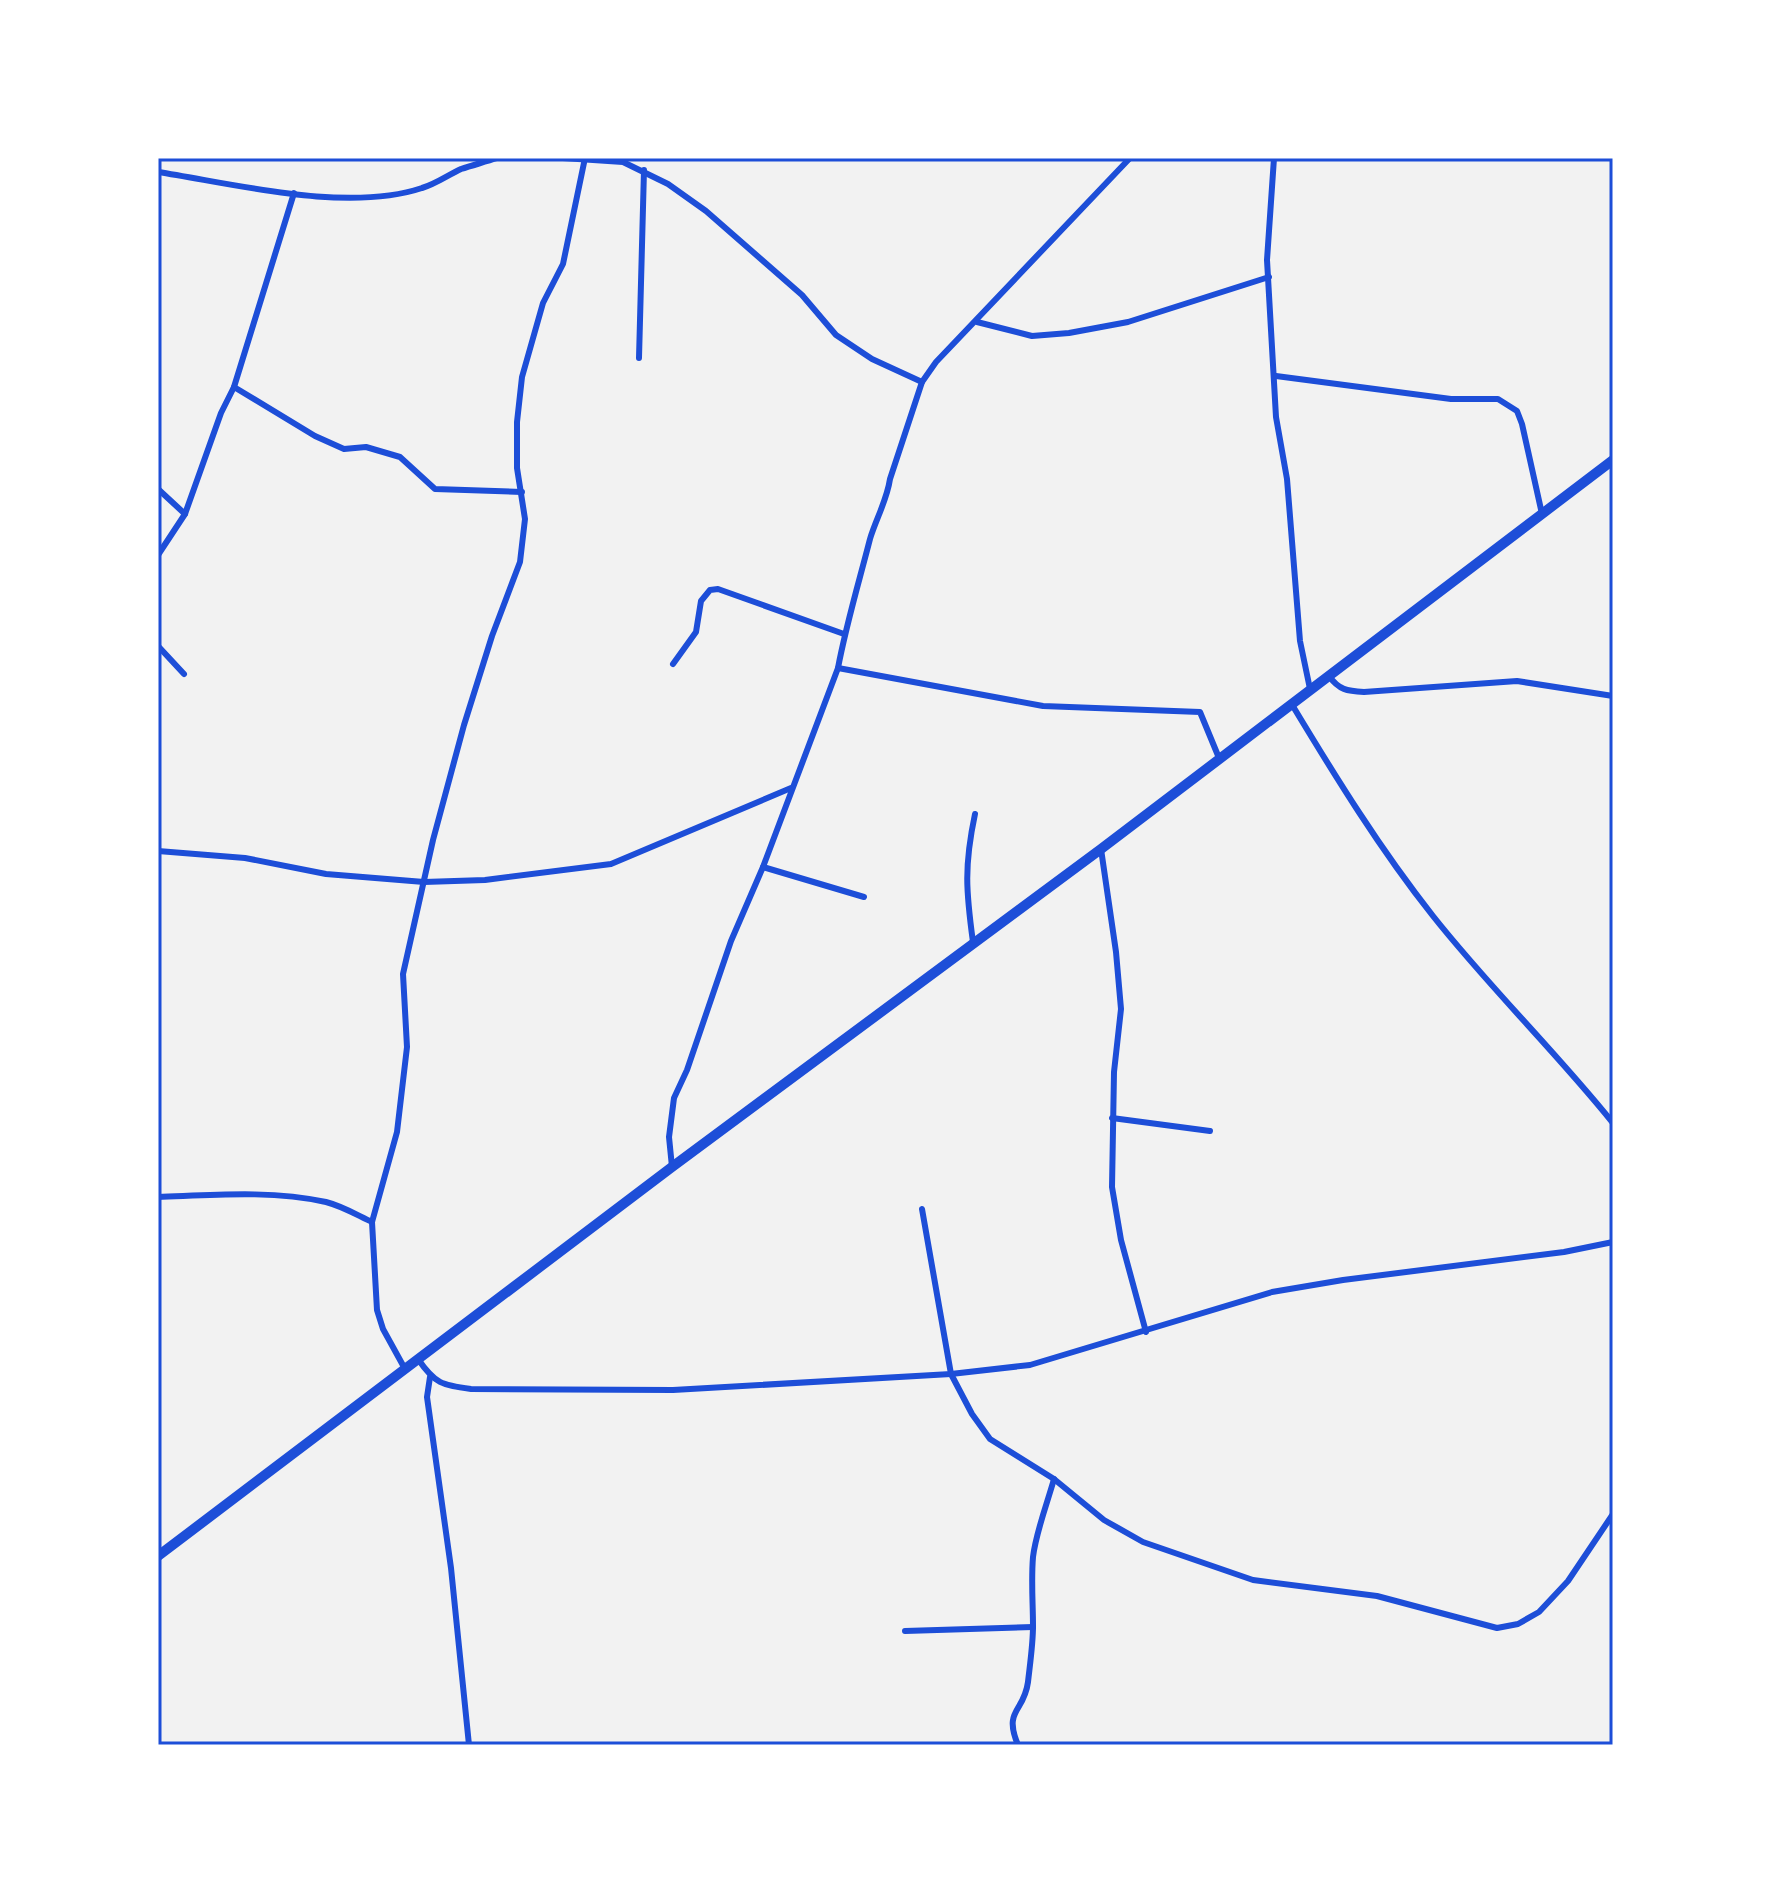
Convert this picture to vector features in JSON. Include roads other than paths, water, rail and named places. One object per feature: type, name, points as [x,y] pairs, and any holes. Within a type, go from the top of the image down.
[{"type":"main road","points":[[158,1556],[672,1167],[1101,849],[1613,460]]},
{"type":"street","points":[[462,158],[463,169]]},
{"type":"street","points":[[158,172],[294,193],[351,197],[390,195],[423,188],[463,169],[497,158]]},
{"type":"street","points":[[563,158],[623,162],[644,170],[706,211],[749,247],[802,295],[836,335],[872,359],[922,382]]},
{"type":"street","points":[[405,1369],[383,1329],[377,1310],[372,1222],[397,1132],[407,1047],[403,974],[464,725],[492,636],[520,562],[525,519],[517,452],[522,377],[543,303],[563,264],[585,158]]},
{"type":"street","points":[[672,1167],[669,1137],[674,1098],[731,941],[763,867],[838,668],[844,634],[871,536],[922,382],[936,362],[1130,158]]},
{"type":"street","points":[[1274,158],[1267,260],[1276,417],[1287,479],[1300,641],[1310,689]]},
{"type":"street","points":[[639,358],[644,170]]},
{"type":"street","points":[[158,555],[185,514],[221,413],[234,387],[294,193]]},
{"type":"street","points":[[977,322],[1032,336],[1069,333],[1128,322],[1269,277]]},
{"type":"street","points":[[1276,376],[1451,399],[1498,399],[1517,411],[1522,424],[1542,514]]},
{"type":"street","points":[[234,387],[315,436],[344,449],[366,447],[400,457],[435,489],[522,492]]},
{"type":"street","points":[[158,489],[185,514]]},
{"type":"street","points":[[673,664],[696,632],[701,601],[710,590],[718,589],[844,634]]},
{"type":"street","points":[[158,646],[184,674]]},
{"type":"street","points":[[838,668],[1043,706],[1200,712],[1219,758]]},
{"type":"street","points":[[1329,676],[1336,686],[1345,691],[1517,681],[1613,696]]},
{"type":"street","points":[[1291,703],[1346,794],[1431,914],[1490,986],[1575,1075],[1613,1123]]},
{"type":"street","points":[[158,851],[245,858],[306,872],[424,882],[485,880],[611,864],[791,788]]},
{"type":"street","points":[[973,942],[966,885],[967,850],[975,814]]},
{"type":"street","points":[[1101,849],[1121,1009],[1114,1072],[1112,1187],[1121,1240],[1146,1332]]},
{"type":"street","points":[[763,867],[864,897]]},
{"type":"street","points":[[1112,1118],[1210,1131]]},
{"type":"street","points":[[158,1197],[250,1193],[329,1203],[372,1222]]},
{"type":"street","points":[[922,1209],[951,1374],[972,1414],[990,1439],[1054,1479],[1104,1520],[1143,1542],[1232,1575],[1377,1596],[1497,1628],[1518,1624],[1539,1612],[1568,1581],[1613,1514]]},
{"type":"street","points":[[418,1359],[430,1377],[444,1385],[471,1389],[673,1390],[951,1374],[1030,1365],[1272,1292],[1564,1252],[1613,1242]]},
{"type":"street","points":[[430,1377],[427,1397],[451,1568],[469,1745]]},
{"type":"street","points":[[1018,1745],[1011,1728],[1015,1712],[1026,1697],[1033,1627],[1033,1553],[1054,1479]]},
{"type":"street","points":[[905,1631],[1033,1627]]}]
